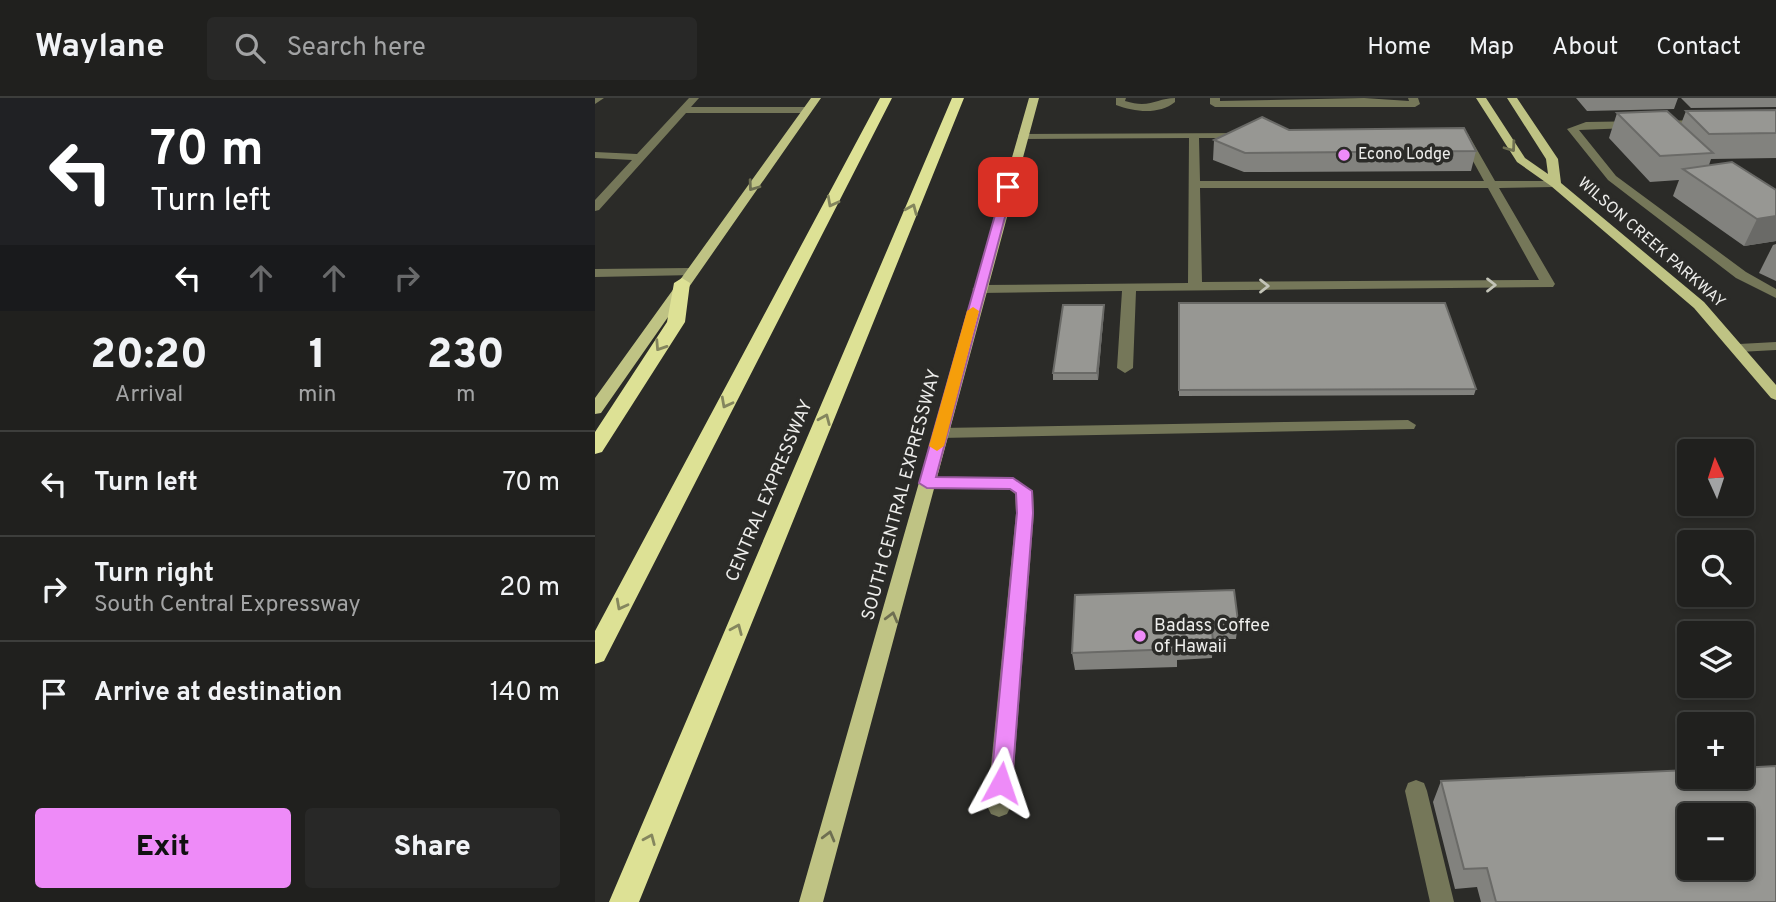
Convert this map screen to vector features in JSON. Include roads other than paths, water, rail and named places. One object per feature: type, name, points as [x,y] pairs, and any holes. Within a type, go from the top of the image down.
[{"type":"highway","points":[[595,654],[886,98]]},
{"type":"highway","name":"CENTRAL EXPRESSWAY","points":[[624,902],[958,98]]},
{"type":"highway","points":[[595,447],[676,322],[686,278]]},
{"type":"main road","points":[[595,409],[815,98]]},
{"type":"main road","name":"SOUTH CENTRAL EXPRESSWAY","points":[[811,902],[1034,98]]},
{"type":"main road","name":"WILSON CREEK PARKWAY","points":[[1481,98],[1521,160],[1555,184],[1658,268],[1739,348],[1776,396]]},
{"type":"main road","name":"WILSON CREEK PARKWAY","points":[[1512,98],[1552,159],[1555,184]]},
{"type":"lane","points":[[595,207],[694,98]]},
{"type":"lane","points":[[1121,98],[1120,103],[1129,107],[1162,107],[1170,102],[1170,98]]},
{"type":"lane","points":[[1215,98],[1215,104],[1370,101],[1415,104],[1413,98]]},
{"type":"lane","points":[[683,110],[807,110]]},
{"type":"lane","points":[[1722,122],[1586,125],[1572,129],[1612,178],[1741,275],[1776,294]]},
{"type":"lane","points":[[979,289],[1547,285],[1532,251],[1462,133],[1449,133]]},
{"type":"lane","points":[[1194,135],[1193,186],[1197,222],[1195,286]]},
{"type":"lane","points":[[1023,136],[1230,135],[1253,138]]},
{"type":"lane","points":[[595,155],[640,157]]},
{"type":"lane","points":[[1193,186],[1555,184]]},
{"type":"lane","points":[[597,275],[686,278]]},
{"type":"lane","points":[[1125,368],[1129,287]]},
{"type":"lane","points":[[1739,348],[1776,346]]},
{"type":"lane","points":[[940,433],[1408,425]]},
{"type":"lane","points":[[927,483],[1013,484],[1024,491],[1025,513],[999,806]]},
{"type":"lane","points":[[1416,791],[1442,902]]},
{"type":"place","name":"Econo Lodge","points":[[1344,155]]},
{"type":"place","name":"Badass Coffee of Hawaii","points":[[1140,636]]}]
